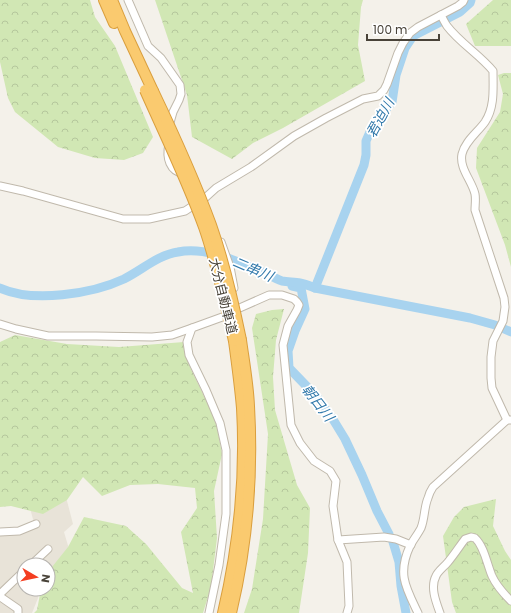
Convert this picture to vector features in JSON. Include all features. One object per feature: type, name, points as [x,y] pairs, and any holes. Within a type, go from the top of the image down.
[{"type":"highway","name":"大分自動車道","points":[[104,0],[198,191],[211,225],[234,306],[242,407],[242,480],[239,528],[234,564],[223,613]]},
{"type":"highway","name":"大分自動車道","points":[[112,0],[149,91]]},
{"type":"highway","name":"大分自動車道","points":[[231,613],[241,566],[246,528],[250,444],[249,406],[245,369],[237,340]]},
{"type":"street","points":[[128,0],[148,46],[161,58],[180,85],[181,94],[169,126],[170,139],[167,152],[173,169],[176,172],[190,175],[196,179],[205,198],[230,267],[239,308]]},
{"type":"street","points":[[0,186],[123,219],[149,219],[185,211],[205,198],[216,188],[294,136],[363,99],[378,96],[384,90],[398,53],[410,33],[418,27],[458,6],[464,0]]},
{"type":"street","points":[[418,613],[405,587],[405,557],[410,545],[420,529],[424,517],[427,498],[433,487],[509,420],[492,388],[491,378],[493,341],[502,321],[505,307],[504,298],[475,210],[475,194],[463,167],[461,155],[464,147],[486,122],[491,110],[493,103],[493,71],[447,26],[441,15]]},
{"type":"street","points":[[0,324],[48,336],[172,335],[225,316],[226,314],[269,295],[282,295],[298,302],[298,310],[288,326],[283,345],[290,424],[300,444],[314,461],[330,471],[336,481],[333,506],[338,540],[347,562],[349,606],[347,613]]},
{"type":"street","points":[[192,328],[187,342],[189,355],[220,423],[226,450],[226,514],[219,566],[209,613]]},
{"type":"street","points":[[0,532],[19,531],[36,524]]},
{"type":"street","points":[[338,540],[384,537],[396,539],[410,545]]},
{"type":"street","points":[[440,613],[433,586],[435,577],[465,540],[471,537],[475,538],[480,543],[493,577],[511,601]]},
{"type":"street","points":[[40,557],[48,549]]},
{"type":"street","points":[[16,580],[0,595],[17,612]]},
{"type":"shaded area","points":[[66,497],[73,524],[64,532],[69,549],[56,566],[56,557],[16,557],[16,597],[38,598],[32,613],[0,613],[0,531],[19,530],[34,523],[30,508]]},
{"type":"green space","points":[[0,0],[90,0],[95,17],[115,46],[153,137],[143,153],[124,160],[95,158],[58,147],[15,112],[8,98],[0,62]]},
{"type":"green space","points":[[155,0],[363,0],[361,7],[358,45],[365,81],[283,128],[253,143],[232,159],[192,137],[187,95]]},
{"type":"green space","points":[[493,0],[511,0],[511,46],[475,46],[466,24]]},
{"type":"green space","points":[[511,73],[511,267],[505,245],[476,168],[477,148],[500,112],[503,94],[498,75]]},
{"type":"green space","points":[[284,309],[276,340],[273,377],[275,410],[297,485],[310,508],[308,553],[299,613],[244,613],[252,589],[263,519],[268,434],[252,328],[256,314]]},
{"type":"green space","points":[[15,335],[67,344],[119,347],[184,342],[190,367],[216,421],[222,454],[214,491],[217,538],[211,587],[203,613],[34,613],[37,610],[39,597],[56,597],[56,562],[68,547],[84,517],[126,526],[146,544],[182,588],[193,593],[181,532],[197,508],[195,488],[158,484],[130,485],[102,496],[83,477],[67,500],[43,514],[11,506],[0,507],[0,342]]},
{"type":"green space","points":[[496,499],[493,526],[511,560],[511,613],[456,613],[452,602],[443,536],[454,517],[464,507]]},
{"type":"waterway","name":"君迫川","points":[[315,288],[364,165],[366,141],[373,125],[392,102],[396,75],[405,48],[413,36],[460,12],[470,3],[471,0]]},
{"type":"waterway","name":"二串川","points":[[0,288],[13,293],[45,296],[62,295],[96,289],[124,279],[164,256],[178,252],[200,251],[233,260],[282,281],[306,284],[315,288],[470,318],[495,325],[511,332]]},
{"type":"waterway","name":"朝日川","points":[[292,286],[301,288],[305,309],[288,351],[289,368],[317,397],[345,439],[377,511],[389,534]]},
{"type":"waterway","name":"朝日川","points":[[393,542],[399,562],[401,586],[406,613]]}]
